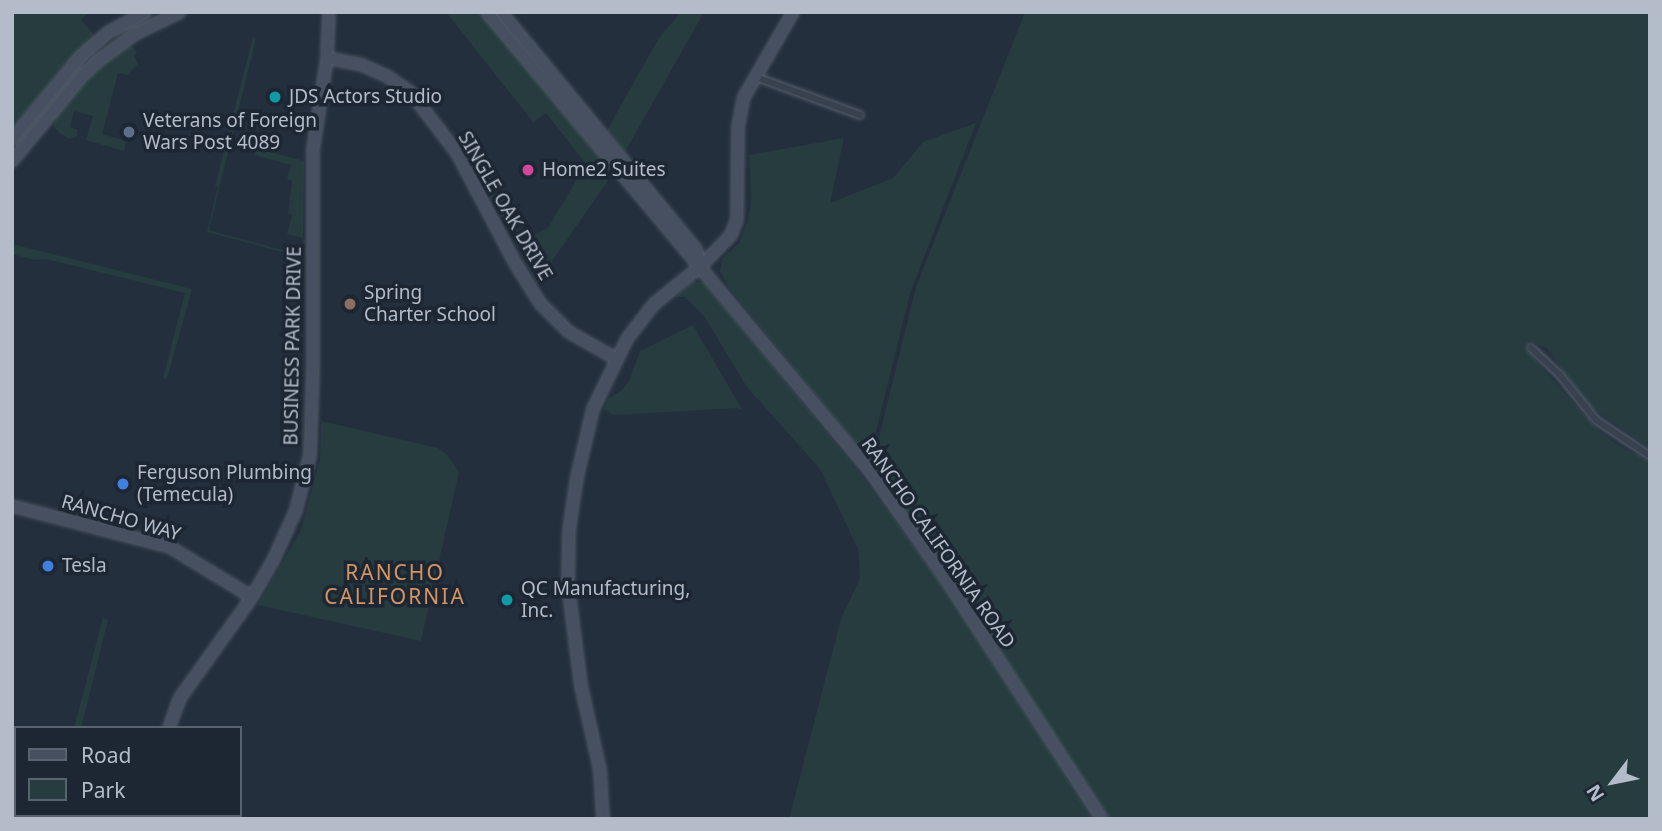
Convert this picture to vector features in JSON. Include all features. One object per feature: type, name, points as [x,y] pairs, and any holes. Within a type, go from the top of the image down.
[{"type":"street","points":[[12,139],[80,57],[131,12]]},
{"type":"street","points":[[109,32],[146,12]]},
{"type":"street","points":[[12,161],[97,61],[135,34],[180,12]]},
{"type":"street","name":"BUSINESS PARK DRIVE","points":[[170,726],[180,698],[252,597],[296,510],[310,455],[313,369],[313,150],[327,58],[329,12]]},
{"type":"street","name":"RANCHO CALIFORNIA ROAD","points":[[487,12],[869,470],[914,532],[1102,819]]},
{"type":"street","name":"RANCHO CALIFORNIA ROAD","points":[[501,12],[696,249],[701,266]]},
{"type":"street","points":[[603,819],[600,771],[581,686],[568,585],[569,531],[577,477],[593,409],[615,358],[654,304],[723,246],[737,219],[738,127],[744,97],[793,12]]},
{"type":"street","name":"SINGLE OAK DRIVE","points":[[327,58],[362,65],[387,76],[411,93],[457,153],[514,264],[540,303],[569,332],[615,358]]},
{"type":"street","points":[[756,77],[860,115]]},
{"type":"street","points":[[1531,348],[1548,363],[1596,420],[1650,456]]},
{"type":"street","name":"RANCHO WAY","points":[[12,506],[170,547],[252,597]]},
{"type":"green space","points":[[12,12],[88,12],[81,20],[96,37],[64,66],[12,129]]},
{"type":"green space","points":[[446,12],[480,12],[613,173],[537,283],[475,169],[482,164],[523,238],[528,238],[548,228],[586,164],[546,113],[533,122]]},
{"type":"green space","points":[[681,12],[704,12],[625,152],[607,130],[659,38]]},
{"type":"green space","points":[[1025,12],[1650,12],[1650,448],[1591,407],[1546,348],[1533,342],[1526,350],[1597,429],[1618,445],[1650,462],[1650,819],[1110,819],[929,542],[873,462],[916,287]]},
{"type":"green space","points":[[253,37],[256,38],[209,230],[286,251],[304,248],[305,253],[286,253],[207,232],[218,187],[215,186]]},
{"type":"green space","points":[[130,43],[137,53],[134,56],[138,64],[127,75],[118,73],[102,134],[126,141],[124,151],[86,140],[93,116],[74,111],[70,127],[78,130],[77,136],[70,139],[61,134],[54,127],[54,118],[83,82]]},
{"type":"green space","points":[[976,123],[910,293],[869,460],[729,288],[720,271],[722,259],[739,243],[748,220],[751,204],[749,155],[844,138],[830,203],[893,178],[923,142]]},
{"type":"green space","points":[[256,148],[304,161],[303,238],[287,234],[292,215],[288,213],[292,181],[287,179],[291,165],[255,155]]},
{"type":"green space","points":[[12,244],[192,289],[167,379],[163,378],[185,293],[46,259],[34,260],[12,254]]},
{"type":"green space","points":[[692,282],[704,282],[858,471],[954,601],[1092,819],[789,819],[841,619],[860,578],[858,549],[820,469],[747,387],[704,316],[685,297],[675,297]]},
{"type":"green space","points":[[693,325],[743,411],[737,408],[613,415],[604,409],[608,399],[622,390],[629,381],[640,351]]},
{"type":"green space","points":[[321,421],[438,448],[447,455],[459,472],[421,641],[258,605],[301,530],[320,460]]},
{"type":"green space","points":[[103,618],[108,620],[82,726],[75,726]]},
{"type":"place","name":"JDS Actors Studio","points":[[275,97]]},
{"type":"place","name":"Veterans of Foreign Wars Post 4089","points":[[129,132]]},
{"type":"place","name":"Home2 Suites","points":[[528,170]]},
{"type":"place","name":"Spring Charter School","points":[[350,304]]},
{"type":"place","name":"Ferguson Plumbing (Temecula)","points":[[123,484]]},
{"type":"place","name":"Tesla","points":[[48,566]]},
{"type":"place","name":"QC Manufacturing, Inc.","points":[[507,600]]},
{"type":"district","name":"RANCHO CALIFORNIA","points":[[395,584]]}]
